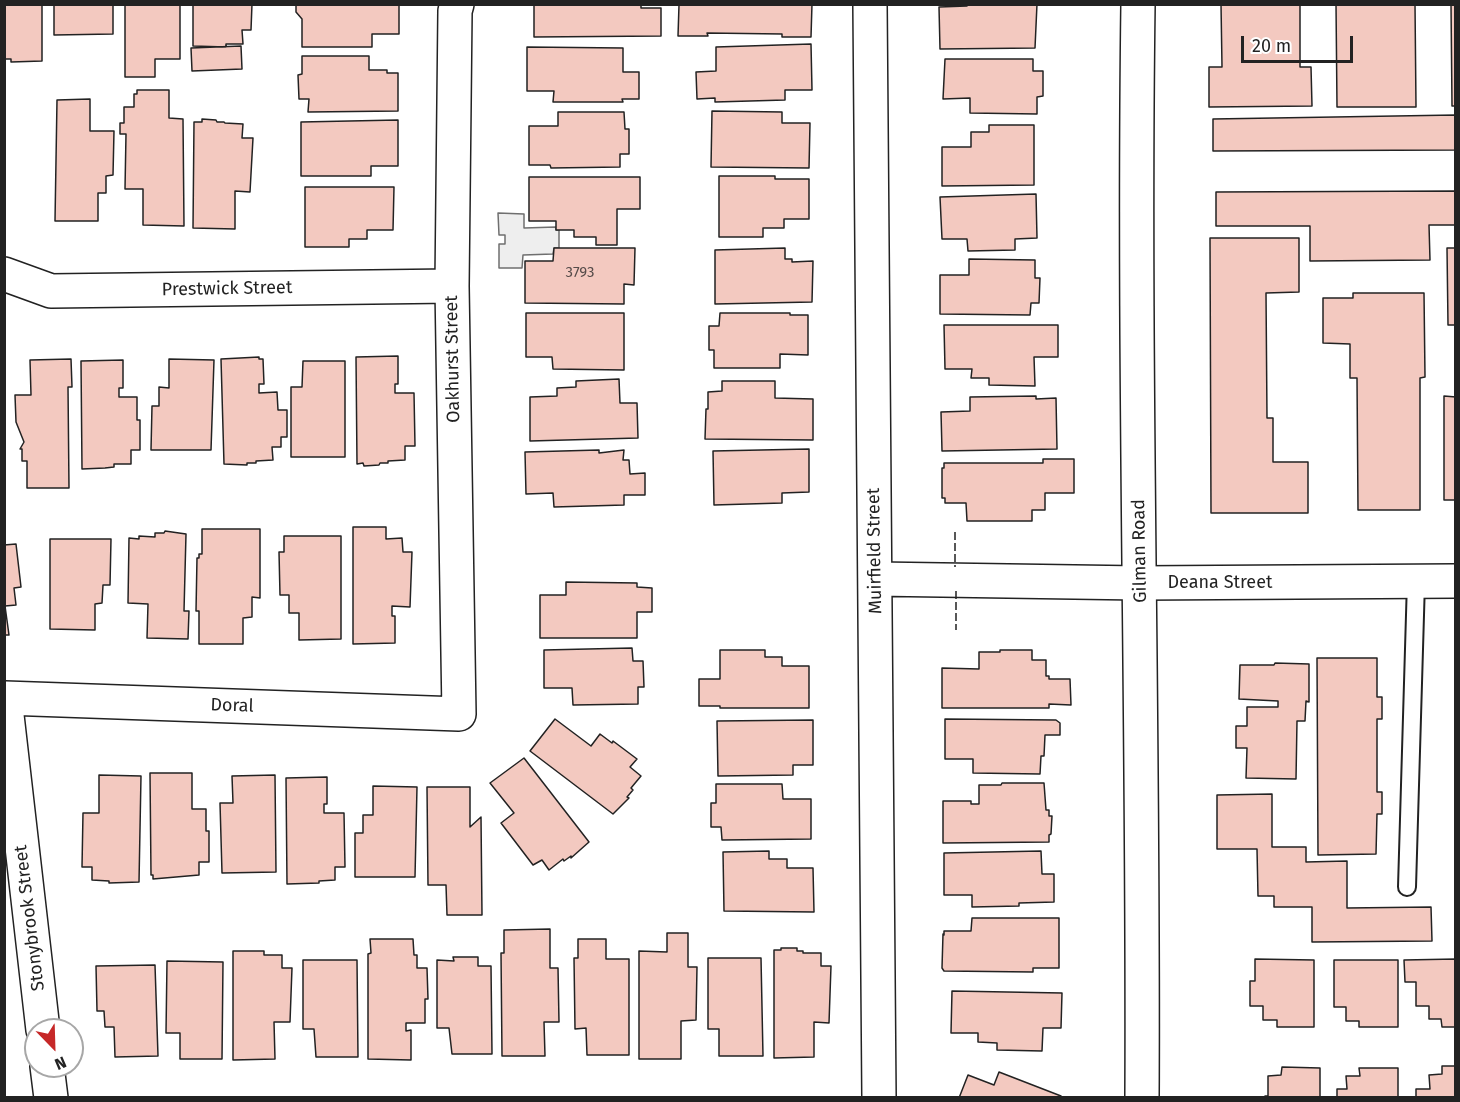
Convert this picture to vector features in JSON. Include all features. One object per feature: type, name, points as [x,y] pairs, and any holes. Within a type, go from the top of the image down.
[{"type":"street","name":"Oakhurst Street","points":[[457,4],[455,11],[452,286],[459,714]]},
{"type":"street","name":"Muirfield Street","points":[[870,4],[879,1098]]},
{"type":"street","name":"Gilman Road","points":[[1138,4],[1135,171],[1140,583],[1142,1098]]},
{"type":"street","name":"Prestwick Street","points":[[4,274],[51,291],[452,286]]},
{"type":"street","name":"Deana Street","points":[[876,579],[1140,583],[1455,581]]},
{"type":"street","name":"Doral","points":[[5,698],[459,714]]},
{"type":"street","name":"Stonybrook Street","points":[[5,698],[42,1018]]},
{"type":"street","points":[[48,1078],[51,1098]]},
{"type":"lane","points":[[1407,887],[1416,581]]},
{"type":"shaded area","points":[[498,213],[524,214],[524,228],[556,227],[556,230],[559,230],[559,248],[554,248],[553,254],[523,255],[522,268],[499,268],[499,244],[505,244],[505,235],[499,235]]},
{"type":"building","points":[[4,4],[42,4],[42,61],[11,62],[11,59],[4,59]]},
{"type":"building","points":[[54,4],[113,4],[113,34],[54,35]]},
{"type":"building","points":[[125,4],[180,4],[180,59],[155,59],[155,77],[125,77]]},
{"type":"building","points":[[193,4],[252,4],[251,30],[242,30],[243,44],[226,44],[226,47],[193,46]]},
{"type":"building","points":[[296,4],[399,4],[399,34],[372,34],[372,47],[302,47],[302,19],[296,12]]},
{"type":"building","points":[[534,4],[638,4],[641,8],[661,8],[661,36],[534,37]]},
{"type":"building","points":[[812,4],[811,37],[782,37],[782,34],[707,33],[708,36],[678,36],[679,5]]},
{"type":"building","points":[[967,4],[1037,4],[1035,48],[940,49],[939,7],[967,6]]},
{"type":"building","points":[[1221,4],[1300,4],[1300,67],[1311,67],[1312,106],[1209,107],[1209,67],[1222,67]]},
{"type":"building","points":[[1336,4],[1415,4],[1416,107],[1337,107]]},
{"type":"building","points":[[1451,4],[1456,4],[1456,106],[1452,106]]},
{"type":"building","points":[[811,44],[812,90],[785,90],[785,100],[715,102],[715,98],[697,99],[696,72],[716,71],[716,47]]},
{"type":"building","points":[[241,46],[242,69],[192,71],[191,48]]},
{"type":"building","points":[[527,47],[623,48],[623,72],[639,72],[639,99],[622,99],[623,102],[553,102],[554,91],[527,91]]},
{"type":"building","points":[[302,56],[369,56],[369,70],[387,70],[387,73],[398,73],[398,111],[308,112],[309,99],[299,99],[298,75],[302,74]]},
{"type":"building","points":[[945,59],[1033,59],[1033,71],[1043,71],[1043,96],[1037,97],[1037,114],[970,113],[970,98],[943,99]]},
{"type":"building","points":[[137,90],[169,90],[169,118],[183,119],[184,226],[143,225],[143,189],[125,189],[126,134],[120,134],[120,123],[124,123],[124,107],[134,107],[134,94],[137,94]]},
{"type":"building","points":[[90,99],[90,131],[114,131],[113,175],[106,176],[106,193],[98,193],[98,221],[55,221],[57,100]]},
{"type":"building","points":[[712,111],[782,112],[782,123],[810,123],[809,168],[711,167]]},
{"type":"building","points":[[558,112],[624,112],[625,129],[629,129],[629,154],[620,154],[620,167],[551,168],[550,165],[529,165],[529,126],[558,126]]},
{"type":"building","points":[[1456,115],[1456,150],[1213,151],[1213,119]]},
{"type":"building","points":[[202,119],[243,124],[242,138],[253,138],[250,192],[235,191],[235,229],[193,228],[194,122],[202,122]]},
{"type":"building","points":[[398,120],[398,166],[371,166],[371,176],[301,176],[301,122]]},
{"type":"building","points":[[989,125],[1034,125],[1034,185],[942,186],[942,147],[971,147],[971,132],[989,132]]},
{"type":"building","points":[[719,176],[775,176],[775,179],[809,179],[809,219],[784,219],[784,228],[763,228],[763,237],[719,237]]},
{"type":"building","points":[[529,177],[640,177],[640,209],[617,209],[617,245],[596,245],[596,237],[574,237],[574,230],[556,230],[556,221],[529,221]]},
{"type":"building","points":[[305,187],[394,187],[393,230],[367,230],[367,239],[349,239],[349,247],[305,247]]},
{"type":"building","points":[[1456,191],[1456,225],[1429,225],[1430,260],[1310,261],[1310,226],[1216,226],[1216,192]]},
{"type":"building","points":[[1036,194],[1037,238],[1015,239],[1015,250],[968,251],[967,239],[942,239],[940,197]]},
{"type":"building","points":[[1210,238],[1299,238],[1299,292],[1266,293],[1267,418],[1273,418],[1273,462],[1308,462],[1308,513],[1211,513]]},
{"type":"building","points":[[554,248],[635,248],[634,285],[624,284],[624,304],[525,303],[525,261],[553,261]]},
{"type":"building","points":[[785,248],[785,259],[792,259],[792,262],[813,261],[812,302],[715,304],[715,250]]},
{"type":"building","points":[[1447,248],[1456,248],[1456,325],[1448,325]]},
{"type":"building","points":[[969,259],[1035,260],[1035,278],[1040,278],[1039,303],[1031,303],[1030,315],[940,314],[940,275],[969,275]]},
{"type":"building","points":[[1353,293],[1424,293],[1425,377],[1420,378],[1420,510],[1358,510],[1357,378],[1350,378],[1350,344],[1323,343],[1323,298],[1353,298]]},
{"type":"building","points":[[526,313],[624,313],[624,370],[553,369],[552,357],[526,357]]},
{"type":"building","points":[[720,313],[808,315],[808,355],[780,354],[780,368],[714,368],[714,350],[709,350],[709,326],[719,326]]},
{"type":"building","points":[[944,325],[1058,325],[1058,357],[1034,357],[1035,386],[989,385],[989,378],[971,378],[972,369],[945,369]]},
{"type":"building","points":[[398,356],[398,384],[395,384],[395,393],[414,393],[415,446],[405,446],[405,460],[388,461],[388,463],[379,465],[357,464],[356,357]]},
{"type":"building","points":[[259,357],[263,359],[264,384],[259,384],[259,393],[277,392],[278,410],[287,410],[287,437],[281,437],[281,447],[272,447],[273,460],[256,461],[256,463],[247,463],[247,465],[224,464],[221,359]]},
{"type":"building","points":[[71,359],[72,387],[68,387],[69,488],[27,488],[27,461],[22,461],[22,449],[20,449],[24,442],[16,422],[15,395],[31,395],[30,360]]},
{"type":"building","points":[[169,359],[214,360],[211,450],[151,450],[152,406],[159,406],[159,387],[169,388]]},
{"type":"building","points":[[123,360],[123,388],[119,388],[119,397],[137,397],[140,450],[131,450],[131,464],[82,469],[81,361]]},
{"type":"building","points":[[303,361],[345,361],[345,457],[291,457],[291,387],[302,387]]},
{"type":"building","points":[[619,379],[620,403],[637,403],[638,438],[530,441],[530,397],[557,396],[557,388],[576,387],[576,381]]},
{"type":"building","points":[[722,381],[775,381],[775,398],[813,399],[813,440],[705,439],[708,392],[722,391]]},
{"type":"building","points":[[1036,396],[1036,399],[1056,398],[1057,449],[942,451],[941,412],[970,411],[970,397]]},
{"type":"building","points":[[1444,396],[1456,397],[1456,500],[1444,500]]},
{"type":"building","points":[[809,449],[809,492],[782,493],[782,503],[714,505],[713,451]]},
{"type":"building","points":[[599,450],[599,453],[624,450],[623,460],[629,460],[630,474],[645,473],[645,495],[624,495],[624,505],[554,507],[553,493],[526,494],[525,452]]},
{"type":"building","points":[[1043,459],[1074,459],[1074,493],[1045,493],[1045,510],[1032,510],[1032,521],[967,521],[966,503],[945,503],[945,498],[942,498],[944,463],[1043,463]]},
{"type":"building","points":[[353,527],[386,527],[386,539],[402,538],[403,552],[412,552],[410,607],[392,606],[392,616],[395,616],[395,643],[353,644]]},
{"type":"building","points":[[202,529],[260,529],[260,598],[252,597],[252,617],[243,618],[243,644],[199,644],[199,611],[196,611],[197,558],[199,554],[202,554]]},
{"type":"building","points":[[165,531],[186,534],[184,611],[189,611],[188,639],[147,638],[148,604],[128,603],[129,538],[155,537],[155,533]]},
{"type":"building","points":[[284,536],[341,536],[341,639],[299,640],[299,613],[289,613],[289,595],[280,595],[279,552],[284,552]]},
{"type":"building","points":[[50,539],[111,539],[110,585],[103,585],[102,603],[95,604],[95,630],[50,629]]},
{"type":"building","points":[[16,544],[21,587],[14,588],[16,605],[5,606],[9,635],[4,635],[4,545]]},
{"type":"building","points":[[566,582],[637,583],[637,587],[652,588],[652,612],[637,612],[637,638],[540,638],[540,595],[566,595]]},
{"type":"building","points":[[632,648],[633,661],[643,661],[644,687],[638,687],[638,704],[573,705],[572,688],[544,688],[544,650]]},
{"type":"building","points":[[720,650],[765,650],[765,657],[782,657],[782,666],[809,666],[809,708],[699,706],[699,679],[720,679]]},
{"type":"building","points":[[1000,650],[1032,650],[1032,660],[1046,660],[1046,676],[1049,676],[1049,679],[1070,679],[1071,705],[1049,704],[1049,708],[942,708],[942,668],[979,669],[979,652],[1000,652]]},
{"type":"building","points":[[1317,658],[1377,658],[1377,697],[1382,697],[1382,719],[1377,719],[1377,792],[1382,792],[1382,814],[1377,814],[1376,854],[1318,855]]},
{"type":"building","points":[[1275,663],[1309,664],[1309,702],[1306,701],[1305,721],[1297,721],[1296,779],[1246,778],[1247,748],[1236,748],[1236,726],[1247,726],[1247,707],[1278,707],[1278,701],[1239,699],[1240,665],[1274,665]]},
{"type":"building","points":[[555,719],[591,746],[600,734],[637,759],[630,767],[641,776],[631,788],[633,790],[627,797],[629,798],[613,814],[530,751]]},
{"type":"building","points":[[945,719],[1056,720],[1060,723],[1060,735],[1045,735],[1040,774],[973,773],[973,759],[945,759]]},
{"type":"building","points":[[813,720],[813,765],[793,765],[793,775],[718,776],[717,721]]},
{"type":"building","points":[[524,758],[589,842],[571,858],[571,856],[564,861],[563,859],[549,870],[542,860],[533,865],[501,823],[514,813],[490,783]]},
{"type":"building","points":[[150,773],[192,773],[192,809],[206,809],[206,831],[209,831],[209,862],[199,862],[199,875],[153,879],[151,875]]},
{"type":"building","points":[[99,775],[141,776],[139,882],[109,883],[109,881],[92,880],[92,867],[82,867],[83,813],[99,813]]},
{"type":"building","points":[[275,775],[276,872],[222,873],[220,803],[233,803],[232,776]]},
{"type":"building","points":[[327,777],[327,804],[324,804],[324,813],[344,813],[345,867],[335,867],[335,880],[287,884],[286,778]]},
{"type":"building","points":[[1002,783],[1044,783],[1046,810],[1049,810],[1049,816],[1052,816],[1049,842],[943,843],[943,801],[971,801],[971,804],[979,804],[979,785],[1001,785]]},
{"type":"building","points":[[716,784],[782,784],[783,799],[811,799],[811,839],[722,840],[721,827],[711,827],[711,803],[716,803]]},
{"type":"building","points":[[373,786],[417,787],[415,877],[355,877],[355,833],[363,833],[363,815],[373,815]]},
{"type":"building","points":[[427,787],[470,787],[470,827],[481,817],[482,915],[447,915],[446,885],[428,885]]},
{"type":"building","points":[[1272,794],[1272,847],[1306,847],[1306,862],[1347,861],[1347,908],[1431,907],[1432,941],[1312,942],[1312,907],[1274,907],[1274,896],[1258,896],[1257,849],[1217,849],[1217,795]]},
{"type":"building","points":[[769,851],[769,859],[787,859],[787,868],[813,868],[814,912],[724,911],[723,852]]},
{"type":"building","points":[[1041,851],[1042,874],[1054,874],[1054,902],[1019,903],[1019,906],[972,907],[972,895],[944,895],[944,853]]},
{"type":"building","points":[[972,918],[1059,918],[1059,968],[1033,968],[1033,972],[944,971],[942,968],[944,931],[971,931]]},
{"type":"building","points":[[550,929],[550,968],[558,968],[559,1022],[544,1022],[545,1056],[502,1056],[501,953],[504,953],[504,930]]},
{"type":"building","points":[[667,933],[688,933],[688,967],[697,967],[696,1020],[681,1021],[681,1059],[639,1059],[639,951],[667,952]]},
{"type":"building","points":[[370,939],[413,939],[417,968],[427,968],[428,999],[425,999],[425,1023],[406,1023],[406,1031],[411,1030],[411,1060],[368,1059]]},
{"type":"building","points":[[578,939],[606,939],[606,959],[629,959],[629,1055],[587,1055],[586,1028],[575,1029],[574,958],[578,958]]},
{"type":"building","points":[[781,948],[797,948],[797,951],[803,951],[803,953],[821,953],[821,966],[831,966],[829,1023],[814,1022],[814,1057],[774,1058],[774,950],[781,950]]},
{"type":"building","points":[[233,951],[264,951],[264,955],[282,955],[282,968],[292,968],[290,1022],[274,1022],[275,1059],[233,1060]]},
{"type":"building","points":[[453,957],[478,957],[478,966],[491,966],[492,1054],[452,1054],[449,1028],[437,1028],[437,960],[454,961]]},
{"type":"building","points":[[708,958],[761,958],[763,1056],[719,1056],[719,1029],[708,1029]]},
{"type":"building","points":[[1255,959],[1314,960],[1314,1027],[1277,1027],[1277,1020],[1263,1020],[1263,1006],[1250,1006],[1250,981],[1255,981]]},
{"type":"building","points":[[1456,959],[1456,1027],[1442,1027],[1441,1019],[1429,1019],[1429,1006],[1416,1006],[1416,982],[1405,982],[1404,960]]},
{"type":"building","points":[[303,960],[357,960],[358,1057],[316,1057],[314,1029],[303,1029]]},
{"type":"building","points":[[1334,960],[1398,960],[1398,1027],[1359,1027],[1359,1021],[1346,1021],[1346,1007],[1334,1007]]},
{"type":"building","points":[[167,961],[223,962],[222,1059],[180,1059],[180,1033],[166,1033]]},
{"type":"building","points":[[155,965],[158,1056],[115,1057],[114,1027],[105,1027],[104,1011],[97,1011],[96,966]]},
{"type":"building","points":[[952,991],[1062,993],[1061,1028],[1043,1028],[1042,1051],[997,1050],[997,1043],[978,1042],[978,1033],[951,1033]]},
{"type":"building","points":[[1442,1066],[1456,1066],[1456,1098],[1416,1098],[1416,1089],[1430,1089],[1429,1075],[1442,1074]]},
{"type":"building","points":[[1282,1067],[1320,1068],[1320,1098],[1265,1098],[1268,1096],[1268,1076],[1281,1075]]},
{"type":"building","points":[[1359,1068],[1398,1068],[1398,1098],[1337,1098],[1337,1089],[1347,1089],[1346,1076],[1360,1076]]},
{"type":"building","points":[[999,1072],[1061,1096],[1061,1098],[959,1098],[968,1075],[994,1085]]},
{"type":"fence","points":[[955,532],[955,567]]},
{"type":"fence","points":[[956,591],[956,630]]}]
